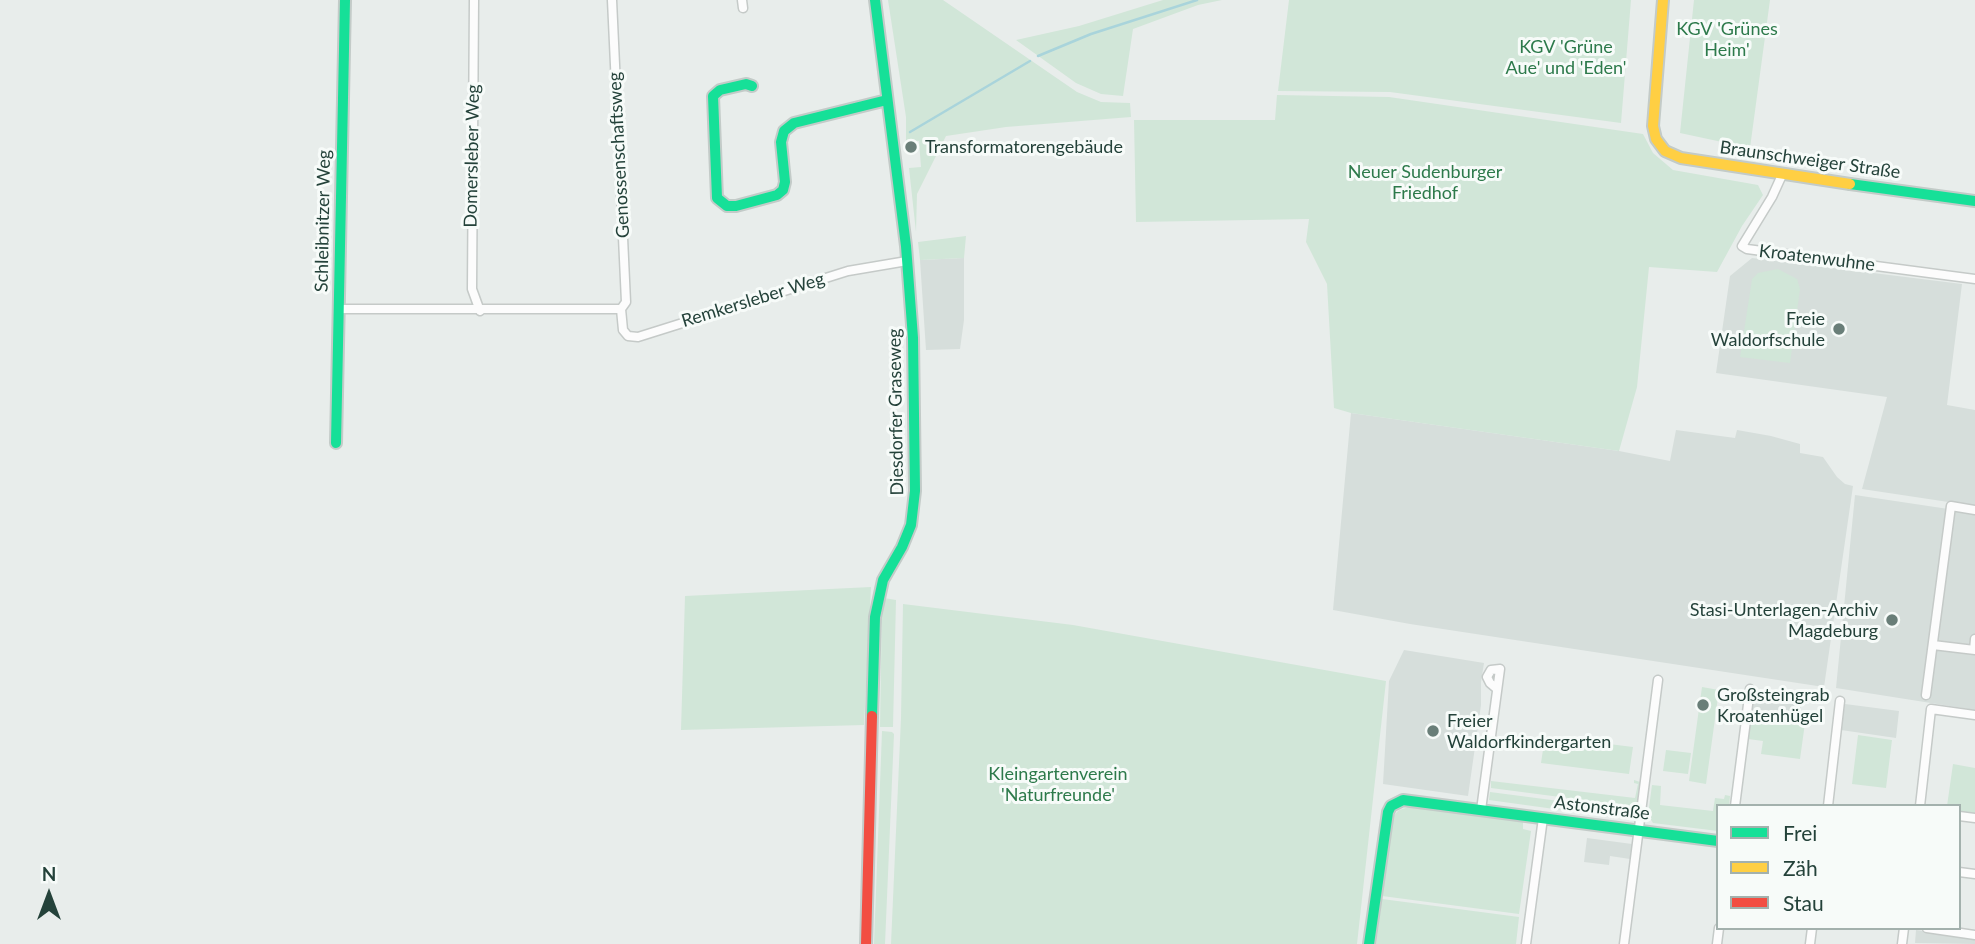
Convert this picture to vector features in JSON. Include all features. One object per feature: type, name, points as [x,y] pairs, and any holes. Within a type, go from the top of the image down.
[{"type":"street","name":"Schleibnitzer Weg","points":[[336,443],[345,0]]},
{"type":"street","name":"Domersleber Weg","points":[[474,0],[472,289],[480,311]]},
{"type":"street","name":"Genossenschaftsweg","points":[[612,0],[626,302],[621,309]]},
{"type":"street","name":"Diesdorfer Graseweg","points":[[866,944],[875,617],[881,587],[909,533],[915,499],[913,338],[907,261],[874,0]]},
{"type":"street","name":"Braunschweiger Straße","points":[[1663,0],[1653,132],[1661,147],[1674,156],[1782,175],[1975,201]]},
{"type":"street","points":[[752,86],[720,90],[713,96],[717,198],[727,206],[777,195],[783,190],[785,182],[781,142],[784,131],[794,123],[887,100]]},
{"type":"street","name":"Kroatenwuhne","points":[[1782,175],[1742,246],[1747,249],[1975,279]]},
{"type":"street","name":"Remkersleber Weg","points":[[621,309],[623,330],[628,336],[638,337],[848,271],[907,261]]},
{"type":"street","points":[[338,310],[621,309]]},
{"type":"street","points":[[1926,695],[1951,506],[1975,510]]},
{"type":"street","points":[[1933,645],[1974,650],[1975,639]]},
{"type":"street","points":[[1624,944],[1658,680]]},
{"type":"street","points":[[1481,810],[1497,689]]},
{"type":"street","points":[[1735,804],[1750,689]]},
{"type":"street","points":[[1828,804],[1840,701]]},
{"type":"street","points":[[1920,804],[1931,709],[1975,715]]},
{"type":"street","name":"Astonstraße","points":[[1369,944],[1388,812],[1391,806],[1403,800],[1716,841]]},
{"type":"street","points":[[1526,944],[1542,818]]},
{"type":"street","points":[[1941,930],[1975,935]]},
{"type":"shaded area","points":[[964,258],[964,320],[960,349],[926,350],[920,260]]},
{"type":"shaded area","name":"Freie Waldorfschule","points":[[1752,258],[1962,284],[1947,405],[1975,410],[1975,506],[1862,489],[1887,397],[1716,373],[1730,276]]},
{"type":"shaded area","points":[[1351,413],[1619,451],[1670,461],[1676,430],[1735,438],[1737,430],[1800,444],[1800,453],[1823,457],[1837,477],[1845,484],[1853,486],[1824,687],[1333,610]]},
{"type":"shaded area","points":[[1855,495],[1975,513],[1975,710],[1836,688]]},
{"type":"shaded area","name":"Freier Waldorfkindergarten","points":[[1404,650],[1484,663],[1468,796],[1383,784],[1389,681]]},
{"type":"shaded area","points":[[1753,692],[1801,698],[1800,722],[1751,715]]},
{"type":"shaded area","points":[[1845,704],[1899,711],[1896,738],[1841,730]]},
{"type":"shaded area","points":[[1587,838],[1632,844],[1630,859],[1610,856],[1609,865],[1584,862]]},
{"type":"shaded area","points":[[1916,930],[1975,938],[1975,944],[1915,943]]},
{"type":"green space","points":[[888,0],[943,0],[1077,92],[1101,102],[1130,103],[1131,117],[1006,127],[946,136],[917,194],[916,232],[909,168],[921,167],[919,141],[906,142],[906,117]]},
{"type":"green space","points":[[1163,0],[1222,0],[1198,5],[1133,29],[1123,96],[1101,94],[1076,83],[1016,40],[1079,26]]},
{"type":"green space","name":"KGV 'Grüne Aue' und 'Eden'","points":[[1289,0],[1631,0],[1621,123],[1390,92],[1278,91]]},
{"type":"green space","name":"KGV 'Grünes Heim'","points":[[1694,0],[1770,0],[1750,148],[1680,133]]},
{"type":"green space","name":"Neuer Sudenburger Friedhof","points":[[1277,95],[1389,97],[1643,134],[1653,153],[1673,170],[1758,185],[1763,195],[1742,226],[1717,272],[1649,267],[1637,387],[1619,451],[1351,413],[1334,408],[1327,284],[1306,242],[1309,219],[1136,222],[1134,120],[1275,120]]},
{"type":"green space","points":[[966,236],[964,258],[920,260],[918,242]]},
{"type":"green space","points":[[1778,269],[1797,279],[1800,289],[1790,363],[1740,357],[1752,279],[1758,273]]},
{"type":"green space","points":[[871,587],[864,725],[681,730],[685,596]]},
{"type":"green space","points":[[884,598],[896,600],[893,727],[880,727]]},
{"type":"green space","name":"Kleingartenverein 'Naturfreunde'","points":[[903,604],[1073,625],[1386,681],[1357,944],[891,944]]},
{"type":"green space","points":[[1702,687],[1719,690],[1706,784],[1689,781]]},
{"type":"green space","points":[[1751,717],[1805,723],[1800,759],[1761,754],[1763,741],[1748,739]]},
{"type":"green space","points":[[882,731],[894,734],[885,944],[874,944]]},
{"type":"green space","points":[[1858,735],[1892,740],[1886,788],[1852,784]]},
{"type":"green space","points":[[1545,736],[1633,747],[1629,774],[1541,763]]},
{"type":"green space","points":[[1666,750],[1691,753],[1688,774],[1663,771]]},
{"type":"green space","points":[[1953,764],[1975,768],[1975,815],[1961,813],[1961,804],[1947,804]]},
{"type":"green space","points":[[1634,780],[1640,782],[1637,807],[1491,788],[1491,781],[1635,798],[1638,784],[1634,783]]},
{"type":"green space","points":[[1652,785],[1661,786],[1660,805],[1713,811],[1715,798],[1724,799],[1725,795],[1730,796],[1729,804],[1716,804],[1716,831],[1653,823],[1648,815]]},
{"type":"green space","points":[[1490,792],[1636,811],[1636,816],[1634,820],[1489,800]]},
{"type":"green space","points":[[1409,807],[1523,822],[1523,829],[1531,831],[1519,914],[1382,896],[1393,816],[1399,810]]},
{"type":"green space","points":[[1382,899],[1519,917],[1516,944],[1376,944]]},
{"type":"waterway","points":[[1038,56],[1091,34],[1197,0]]},
{"type":"waterway","points":[[910,132],[1030,61]]},
{"type":"traffic: fast","points":[[336,443],[345,0]]},
{"type":"traffic: fast","points":[[872,716],[875,617],[883,580],[911,525],[915,491],[913,338],[906,246],[875,0]]},
{"type":"traffic: fast","points":[[752,86],[746,84],[720,90],[713,96],[717,198],[727,206],[777,195],[783,190],[785,182],[781,142],[784,131],[794,123],[887,100]]},
{"type":"traffic: fast","points":[[1850,184],[1975,201]]},
{"type":"traffic: fast","points":[[1369,944],[1388,812],[1391,806],[1403,800],[1716,841]]},
{"type":"traffic: slow","points":[[1663,0],[1653,126],[1656,139],[1665,151],[1681,158],[1850,184]]},
{"type":"traffic: jam","points":[[866,944],[872,716]]},
{"type":"place","name":"Transformatorengebäude","points":[[911,147]]},
{"type":"place","name":"Freie Waldorfschule","points":[[1839,329]]},
{"type":"place","name":"Stasi-Unterlagen-Archiv Magdeburg","points":[[1892,620]]},
{"type":"place","name":"Großsteingrab Kroatenhügel","points":[[1703,705]]},
{"type":"place","name":"Freier Waldorfkindergarten","points":[[1433,731]]}]
